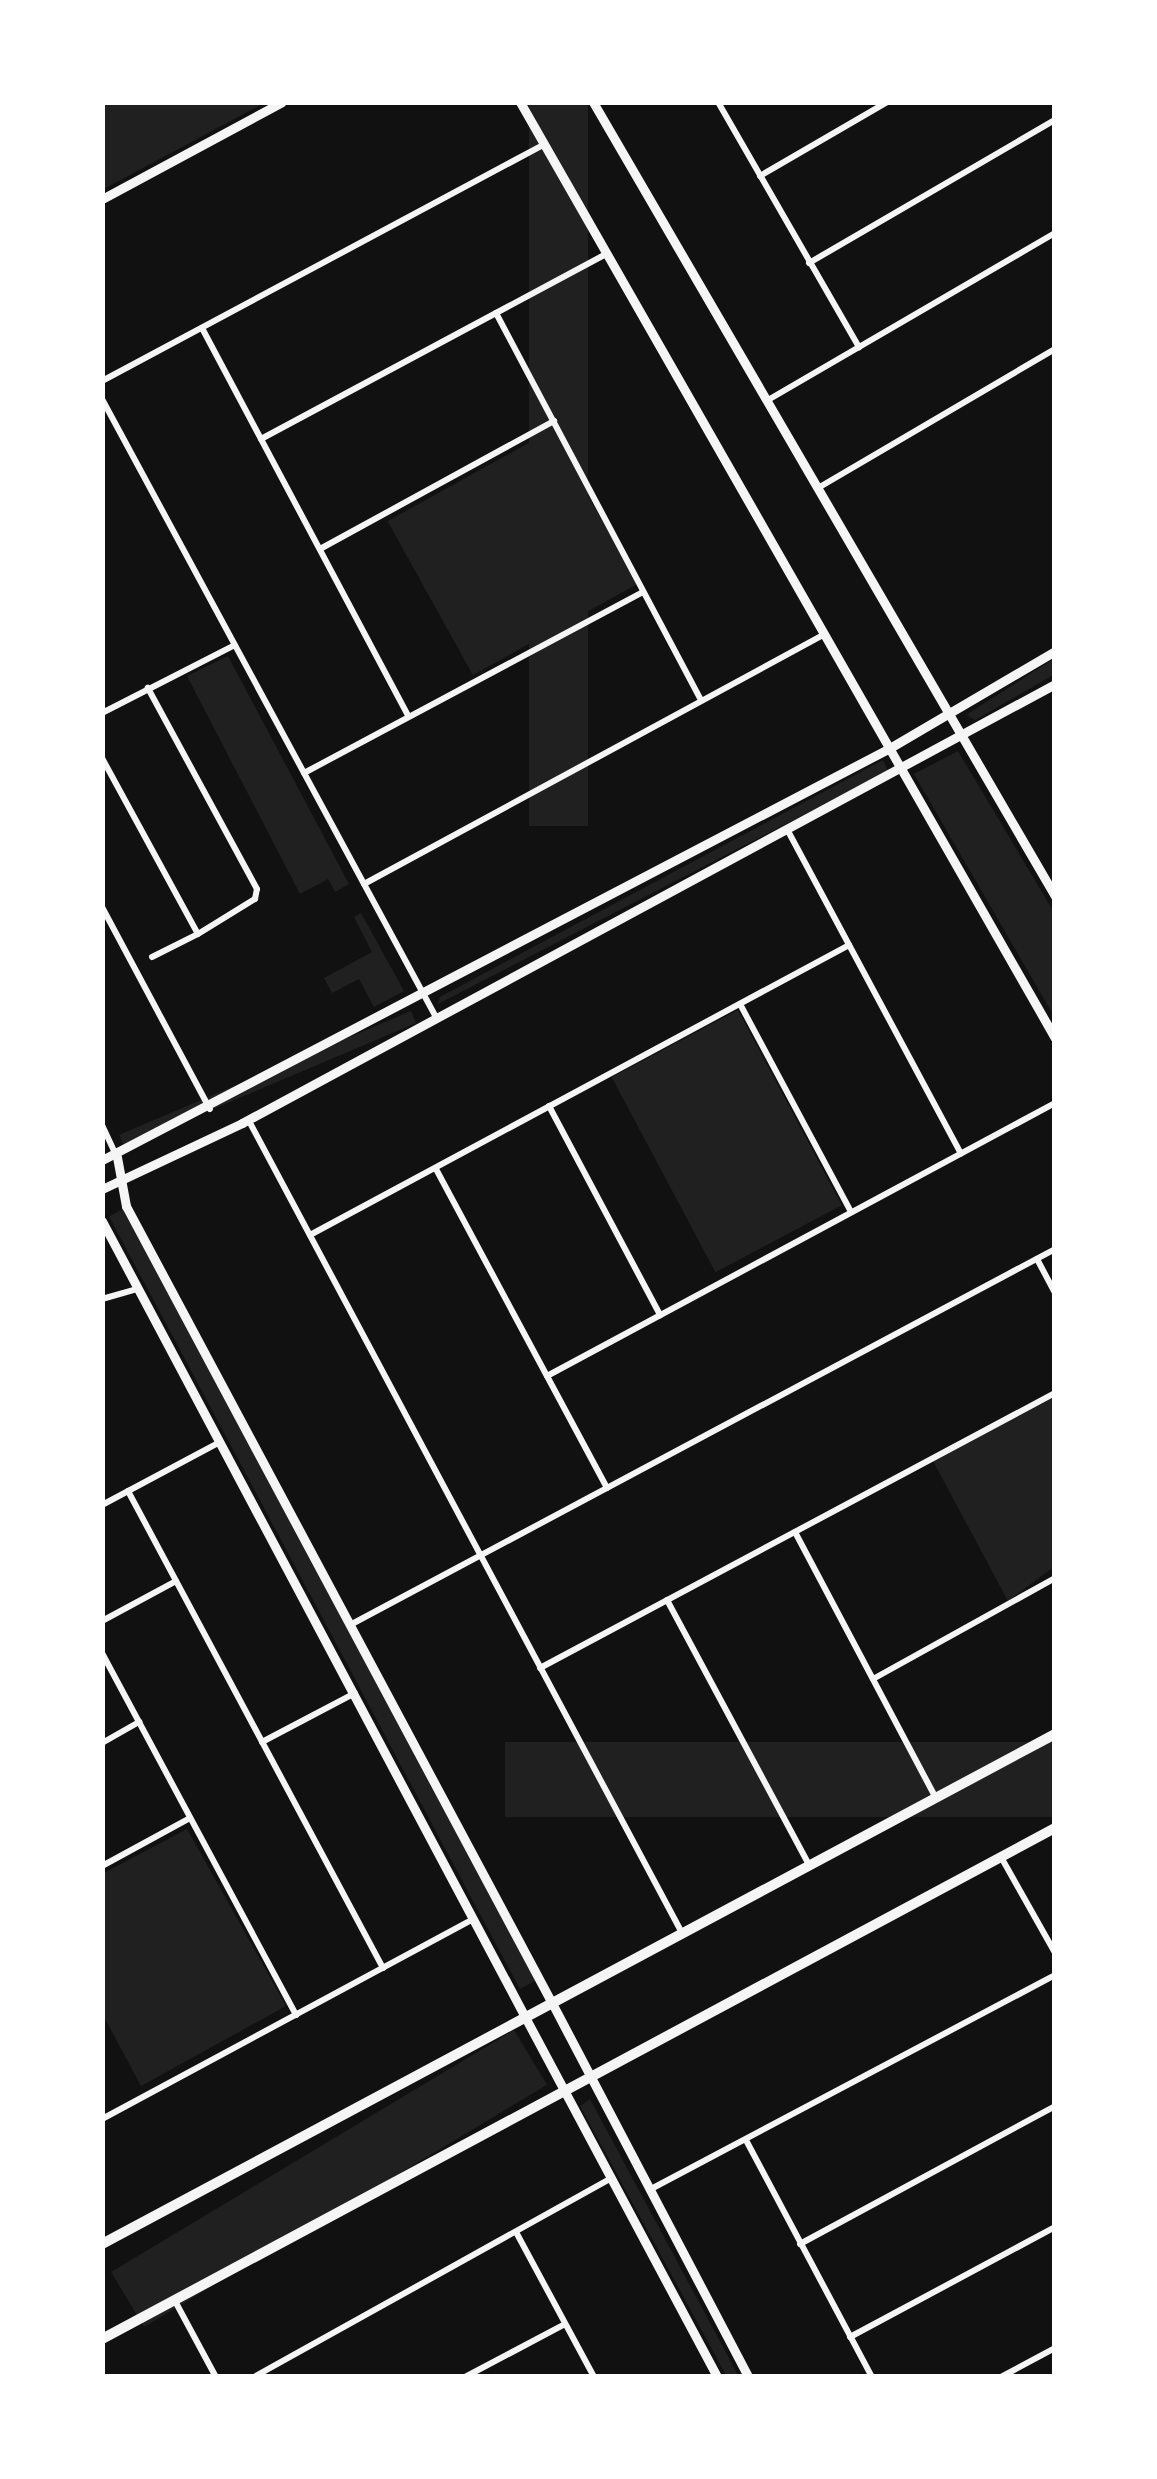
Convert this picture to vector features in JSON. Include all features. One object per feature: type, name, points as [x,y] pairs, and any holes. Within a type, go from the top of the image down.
[{"type":"main road","points":[[102,2244],[1055,1734]]},
{"type":"main road","points":[[102,2339],[1055,1828]]},
{"type":"street","points":[[102,199],[282,102]]},
{"type":"street","points":[[520,102],[1055,1038]]},
{"type":"street","points":[[593,102],[1055,896]]},
{"type":"street","points":[[718,102],[859,347]]},
{"type":"street","points":[[760,176],[887,102]]},
{"type":"street","points":[[809,263],[1055,120]]},
{"type":"street","points":[[102,381],[544,144]]},
{"type":"street","points":[[766,402],[1055,233]]},
{"type":"street","points":[[261,439],[606,254]]},
{"type":"street","points":[[496,313],[700,699]]},
{"type":"street","points":[[202,328],[408,716]]},
{"type":"street","points":[[818,488],[1055,349]]},
{"type":"street","points":[[102,399],[436,1019]]},
{"type":"street","points":[[320,549],[554,422]]},
{"type":"street","points":[[304,772],[643,592]]},
{"type":"street","points":[[364,884],[826,634]]},
{"type":"street","points":[[102,713],[235,645]]},
{"type":"street","points":[[102,1160],[210,1109],[888,749],[1055,651]]},
{"type":"street","points":[[102,1189],[124,1184],[248,1120],[1055,684]]},
{"type":"street","points":[[148,688],[258,895],[152,957]]},
{"type":"street","points":[[102,758],[198,934]]},
{"type":"street","points":[[788,831],[961,1154]]},
{"type":"street","points":[[102,907],[210,1109]]},
{"type":"street","points":[[310,1235],[849,945]]},
{"type":"street","points":[[740,1004],[851,1212]]},
{"type":"street","points":[[547,1376],[1055,1102]]},
{"type":"street","points":[[549,1106],[660,1315]]},
{"type":"street","points":[[248,1120],[682,1933]]},
{"type":"street","points":[[102,1125],[116,1156],[126,1206],[748,2377]]},
{"type":"street","points":[[436,1168],[607,1488]]},
{"type":"street","points":[[102,1221],[717,2377]]},
{"type":"street","points":[[350,1625],[1055,1249]]},
{"type":"street","points":[[1037,1258],[1055,1293]]},
{"type":"street","points":[[102,1299],[138,1289]]},
{"type":"street","points":[[540,1668],[1055,1394]]},
{"type":"street","points":[[102,1505],[221,1442]]},
{"type":"street","points":[[128,1491],[383,1967]]},
{"type":"street","points":[[794,1532],[936,1798]]},
{"type":"street","points":[[872,1679],[1055,1578]]},
{"type":"street","points":[[102,1621],[176,1581]]},
{"type":"street","points":[[667,1600],[809,1865]]},
{"type":"street","points":[[102,1653],[296,2015]]},
{"type":"street","points":[[262,1742],[356,1693]]},
{"type":"street","points":[[102,1742],[139,1723]]},
{"type":"street","points":[[102,1866],[190,1818]]},
{"type":"street","points":[[1000,1857],[1055,1953]]},
{"type":"street","points":[[102,2119],[474,1919]]},
{"type":"street","points":[[648,2190],[747,2142],[1055,1975]]},
{"type":"street","points":[[800,2244],[1055,2106]]},
{"type":"street","points":[[747,2142],[872,2377]]},
{"type":"street","points":[[254,2377],[611,2178]]},
{"type":"street","points":[[850,2337],[1055,2227]]},
{"type":"street","points":[[515,2231],[594,2377]]},
{"type":"street","points":[[174,2299],[216,2377]]},
{"type":"street","points":[[465,2377],[565,2324]]},
{"type":"street","points":[[1000,2377],[1055,2348]]},
{"type":"shaded area","points":[[102,102],[266,102],[102,190]]},
{"type":"shaded area","points":[[529,102],[588,102],[588,826],[529,826]]},
{"type":"shaded area","points":[[552,430],[637,584],[473,675],[388,521]]},
{"type":"shaded area","points":[[228,656],[349,884],[335,892],[328,879],[300,894],[187,676]]},
{"type":"shaded area","points":[[1055,658],[1055,674],[975,720],[966,715]]},
{"type":"shaded area","points":[[958,751],[1055,914],[1055,1018],[914,774]]},
{"type":"shaded area","points":[[883,760],[888,771],[438,1004],[440,997]]},
{"type":"shaded area","points":[[361,913],[404,991],[374,1007],[359,979],[332,993],[324,978],[372,952],[354,917]]},
{"type":"shaded area","points":[[738,1010],[842,1205],[715,1272],[612,1077]]},
{"type":"shaded area","points":[[411,1011],[416,1023],[124,1147],[119,1135]]},
{"type":"shaded area","points":[[125,1208],[536,1981],[520,1989],[109,1216]]},
{"type":"shaded area","points":[[1055,1397],[1055,1566],[1008,1601],[933,1461]]},
{"type":"shaded area","points":[[505,1742],[1055,1742],[1055,1817],[505,1817]]},
{"type":"shaded area","points":[[187,1829],[286,2006],[141,2086],[102,2013],[102,1874]]},
{"type":"shaded area","points":[[514,2030],[547,2085],[144,2327],[111,2272]]},
{"type":"shaded area","points":[[590,2099],[739,2377],[727,2377],[580,2106]]}]
